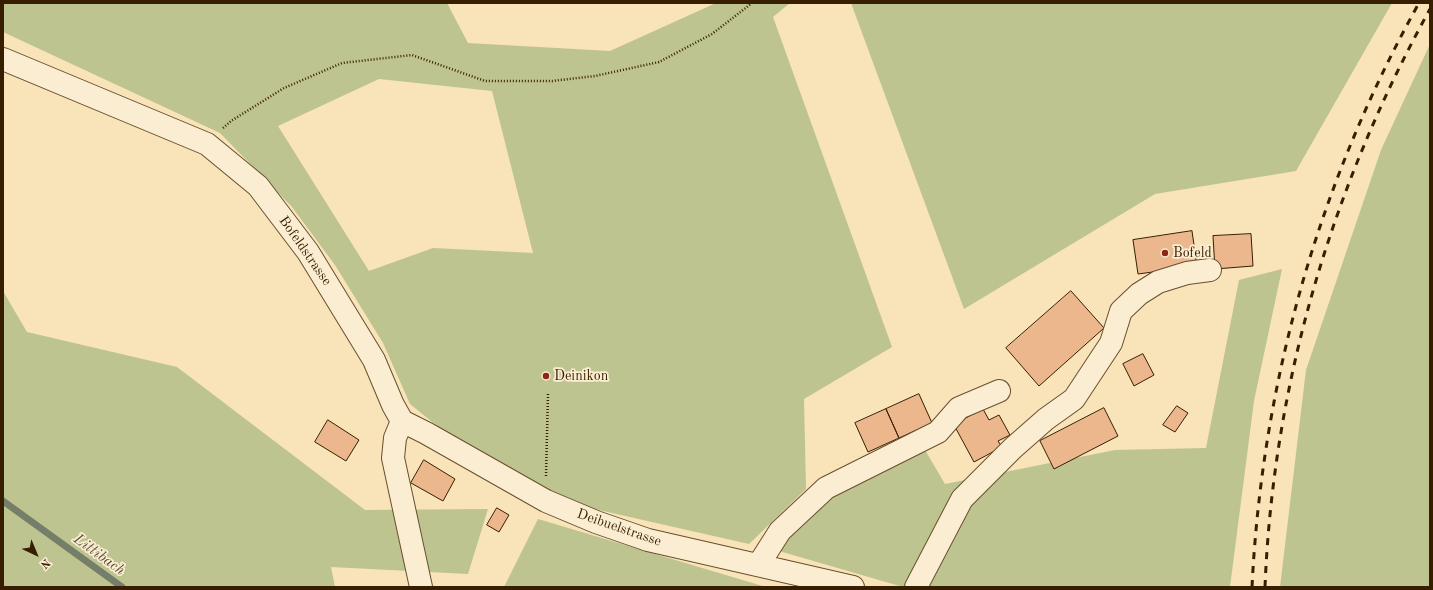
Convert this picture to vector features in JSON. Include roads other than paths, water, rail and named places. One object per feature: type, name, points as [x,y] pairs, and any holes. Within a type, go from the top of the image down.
[{"type":"street","name":"Bofeldstrasse","points":[[3,59],[207,144],[258,186],[308,252],[374,360],[393,405],[402,421]]},
{"type":"street","points":[[916,587],[962,499],[1013,448],[1046,419],[1074,399],[1110,343],[1121,311],[1139,294],[1158,282],[1187,273],[1210,270]]},
{"type":"street","points":[[759,564],[780,531],[826,488],[938,432],[959,408],[999,390]]},
{"type":"street","name":"Deibuelstrasse","points":[[402,421],[426,432],[546,500],[596,522],[648,540],[759,564],[853,587]]},
{"type":"street","points":[[402,421],[395,438],[392,458],[421,587]]},
{"type":"waterway","name":"Littibach","points":[[3,501],[122,587]]},
{"type":"railway","points":[[1252,587],[1258,510],[1268,434],[1283,359],[1302,285],[1325,212],[1352,141],[1384,71],[1419,3]]},
{"type":"railway","points":[[1265,587],[1270,511],[1280,436],[1295,362],[1314,288],[1337,216],[1364,145],[1395,76],[1430,9]]},
{"type":"place","name":"Bofeld","points":[[1165,253]]},
{"type":"place","name":"Deinikon","points":[[546,376]]}]
